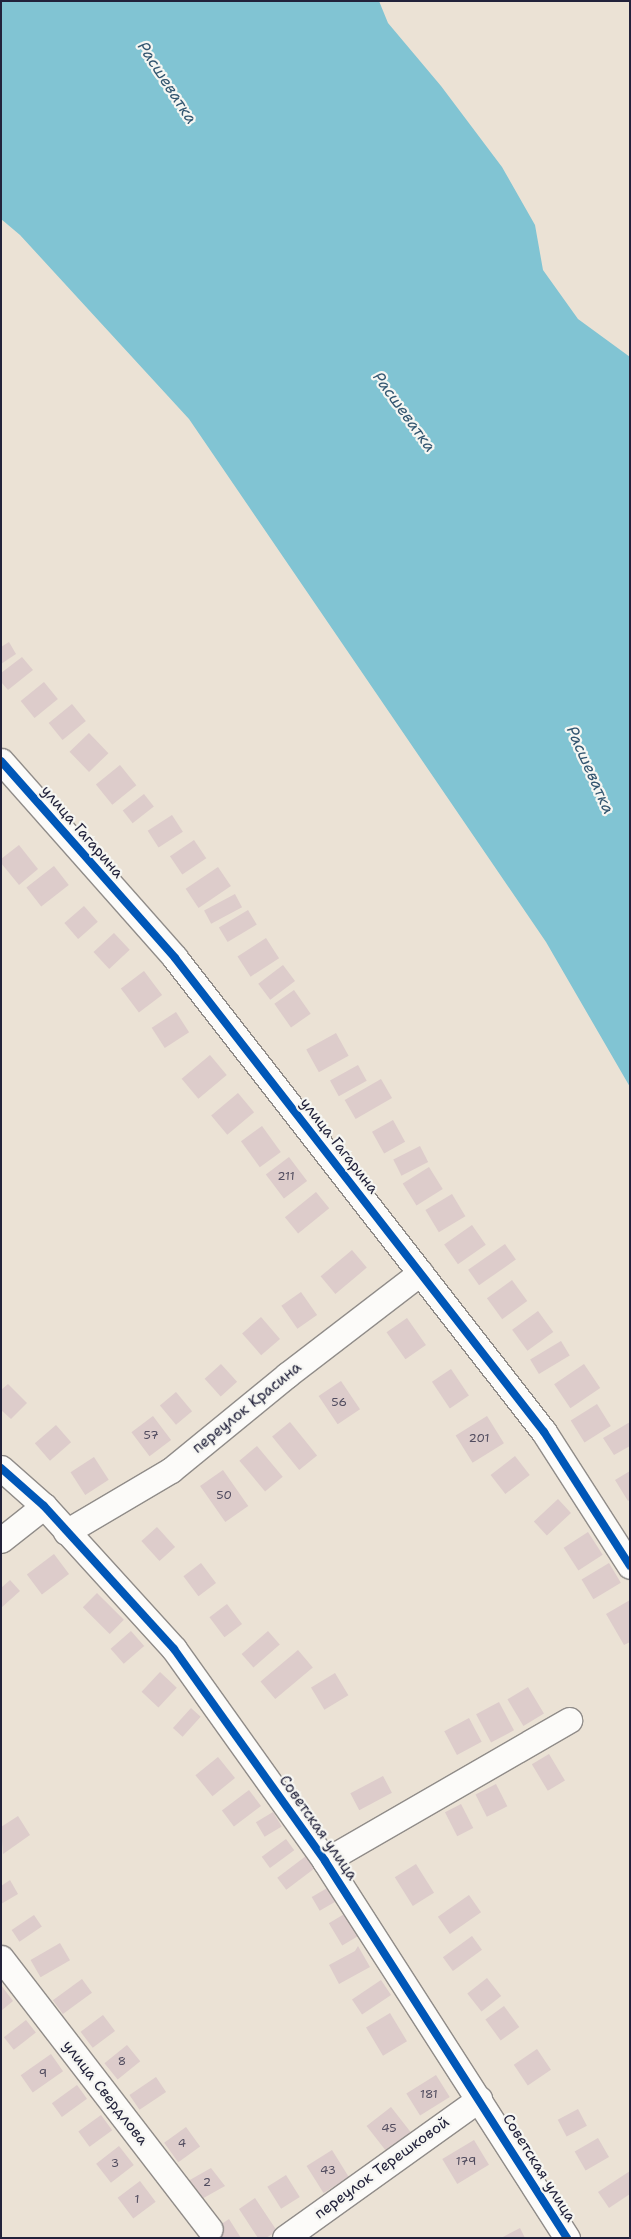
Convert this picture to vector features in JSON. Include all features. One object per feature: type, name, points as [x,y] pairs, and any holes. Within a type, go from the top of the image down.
[{"type":"street","name":"улица Гагарина","points":[[1,761],[175,958],[544,1432],[630,1566]]},
{"type":"street","name":"переулок Красина","points":[[66,1532],[171,1470],[287,1375],[420,1273]]},
{"type":"street","name":"Советская улица","points":[[1,1468],[44,1506],[174,1649],[325,1861],[567,2238]]},
{"type":"street","points":[[1,1540],[44,1506]]},
{"type":"street","name":"Советская улица","points":[[325,1861],[570,1720]]},
{"type":"street","name":"улица Свердлова","points":[[1,1958],[210,2229]]},
{"type":"street","name":"переулок Терешковой","points":[[285,2238],[479,2099]]},
{"type":"water","name":"Расшеватка","points":[[1,1],[379,1],[388,23],[441,86],[502,167],[535,225],[543,270],[578,319],[630,357],[630,1087],[546,942],[189,419],[20,235],[1,219]]},
{"type":"building","points":[[9,642],[16,654],[1,664],[1,647]]},
{"type":"building","points":[[22,657],[33,670],[8,690],[1,682],[1,673]]},
{"type":"building","points":[[44,682],[58,699],[35,718],[21,701]]},
{"type":"building","points":[[72,704],[86,721],[63,740],[49,723]]},
{"type":"building","points":[[89,733],[108,753],[89,772],[70,752]]},
{"type":"building","points":[[120,765],[136,785],[112,805],[96,785]]},
{"type":"building","points":[[144,794],[154,807],[133,823],[123,811]]},
{"type":"building","points":[[172,815],[183,832],[159,848],[148,831]]},
{"type":"building","points":[[194,840],[206,858],[182,874],[170,856]]},
{"type":"building","points":[[19,845],[38,869],[19,885],[1,863],[1,859]]},
{"type":"building","points":[[54,866],[69,885],[41,906],[26,888]]},
{"type":"building","points":[[218,867],[231,886],[199,908],[186,889]]},
{"type":"building","points":[[235,894],[242,907],[211,924],[204,910]]},
{"type":"building","points":[[84,906],[98,922],[78,939],[64,923]]},
{"type":"building","points":[[248,910],[257,925],[228,942],[219,928]]},
{"type":"building","points":[[114,933],[130,950],[109,969],[94,952]]},
{"type":"building","points":[[266,938],[279,958],[251,977],[237,957]]},
{"type":"building","points":[[283,965],[295,981],[270,1000],[258,984]]},
{"type":"building","points":[[144,971],[162,995],[139,1012],[121,988]]},
{"type":"building","points":[[294,990],[311,1014],[291,1028],[274,1004]]},
{"type":"building","points":[[176,1012],[189,1032],[165,1048],[152,1028]]},
{"type":"building","points":[[336,1033],[349,1056],[319,1072],[306,1049]]},
{"type":"building","points":[[210,1055],[227,1075],[198,1099],[182,1079]]},
{"type":"building","points":[[358,1065],[367,1081],[339,1096],[330,1081]]},
{"type":"building","points":[[381,1079],[392,1098],[356,1119],[345,1100]]},
{"type":"building","points":[[238,1093],[254,1112],[227,1135],[211,1115]]},
{"type":"building","points":[[393,1120],[405,1142],[384,1154],[372,1132]]},
{"type":"building","points":[[262,1126],[281,1152],[260,1167],[241,1141]]},
{"type":"building","points":[[420,1146],[428,1162],[401,1176],[393,1160]]},
{"type":"building","points":[[289,1157],[307,1181],[284,1198],[266,1174]]},
{"type":"building","points":[[429,1167],[443,1189],[416,1205],[403,1183]]},
{"type":"building","points":[[316,1192],[329,1208],[298,1233],[285,1217]]},
{"type":"building","points":[[452,1194],[465,1216],[439,1232],[425,1210]]},
{"type":"building","points":[[472,1225],[486,1245],[458,1264],[444,1245]]},
{"type":"building","points":[[505,1244],[516,1260],[479,1285],[468,1270]]},
{"type":"building","points":[[352,1250],[367,1268],[335,1294],[321,1276]]},
{"type":"building","points":[[512,1280],[527,1301],[502,1319],[487,1298]]},
{"type":"building","points":[[301,1292],[317,1315],[297,1329],[281,1306]]},
{"type":"building","points":[[538,1311],[553,1332],[527,1351],[512,1330]]},
{"type":"building","points":[[261,1317],[280,1339],[261,1355],[242,1333]]},
{"type":"building","points":[[407,1318],[426,1345],[405,1359],[387,1332]]},
{"type":"building","points":[[561,1341],[570,1356],[539,1374],[530,1360]]},
{"type":"building","points":[[221,1364],[237,1382],[221,1397],[205,1379]]},
{"type":"building","points":[[584,1364],[600,1388],[570,1408],[554,1384]]},
{"type":"building","points":[[451,1369],[469,1396],[450,1408],[432,1382]]},
{"type":"building","points":[[341,1381],[360,1409],[338,1424],[319,1396]]},
{"type":"building","points":[[8,1384],[27,1403],[11,1419],[1,1410],[1,1390]]},
{"type":"building","points":[[176,1392],[192,1411],[176,1425],[160,1405]]},
{"type":"building","points":[[597,1404],[611,1426],[584,1442],[571,1420]]},
{"type":"building","points":[[153,1416],[171,1440],[149,1456],[131,1432]]},
{"type":"building","points":[[487,1416],[504,1443],[473,1463],[456,1436]]},
{"type":"building","points":[[290,1422],[317,1455],[299,1470],[272,1436]]},
{"type":"building","points":[[630,1422],[630,1446],[614,1455],[603,1438]]},
{"type":"building","points":[[56,1425],[71,1442],[50,1461],[35,1443]]},
{"type":"building","points":[[257,1446],[283,1477],[265,1491],[239,1461]]},
{"type":"building","points":[[515,1456],[530,1475],[505,1494],[491,1475]]},
{"type":"building","points":[[94,1457],[109,1480],[85,1495],[71,1472]]},
{"type":"building","points":[[223,1470],[248,1506],[225,1522],[200,1486]]},
{"type":"building","points":[[630,1471],[630,1500],[628,1501],[615,1480]]},
{"type":"building","points":[[558,1499],[571,1513],[547,1535],[534,1522]]},
{"type":"building","points":[[157,1527],[175,1547],[159,1561],[141,1541]]},
{"type":"building","points":[[588,1532],[603,1555],[578,1570],[564,1548]]},
{"type":"building","points":[[54,1554],[69,1574],[42,1594],[27,1574]]},
{"type":"building","points":[[201,1563],[216,1583],[198,1596],[183,1576]]},
{"type":"building","points":[[609,1563],[621,1583],[593,1599],[582,1579]]},
{"type":"building","points":[[10,1580],[20,1591],[1,1608],[1,1588]]},
{"type":"building","points":[[97,1593],[124,1620],[110,1634],[83,1607]]},
{"type":"building","points":[[630,1600],[630,1642],[624,1645],[606,1614]]},
{"type":"building","points":[[227,1604],[242,1624],[224,1637],[209,1617]]},
{"type":"building","points":[[131,1631],[144,1646],[124,1664],[111,1649]]},
{"type":"building","points":[[268,1631],[280,1645],[253,1668],[242,1654]]},
{"type":"building","points":[[298,1650],[313,1668],[275,1699],[260,1681]]},
{"type":"building","points":[[160,1672],[177,1688],[158,1707],[142,1692]]},
{"type":"building","points":[[335,1673],[348,1695],[324,1710],[311,1687]]},
{"type":"building","points":[[528,1687],[544,1714],[523,1726],[507,1699]]},
{"type":"building","points":[[499,1702],[514,1730],[491,1742],[476,1714]]},
{"type":"building","points":[[191,1708],[201,1717],[183,1737],[173,1728]]},
{"type":"building","points":[[469,1718],[482,1742],[457,1755],[444,1731]]},
{"type":"building","points":[[549,1754],[565,1781],[548,1791],[532,1764]]},
{"type":"building","points":[[218,1757],[235,1778],[212,1796],[195,1775]]},
{"type":"building","points":[[383,1776],[392,1793],[359,1810],[350,1793]]},
{"type":"building","points":[[496,1784],[507,1806],[487,1817],[476,1794]]},
{"type":"building","points":[[249,1790],[261,1806],[234,1826],[222,1810]]},
{"type":"building","points":[[461,1804],[473,1828],[457,1836],[445,1812]]},
{"type":"building","points":[[273,1812],[282,1827],[265,1837],[256,1822]]},
{"type":"building","points":[[18,1816],[30,1835],[3,1854],[1,1827]]},
{"type":"building","points":[[286,1839],[294,1850],[270,1868],[262,1857]]},
{"type":"building","points":[[306,1856],[315,1868],[286,1890],[277,1878]]},
{"type":"building","points":[[416,1864],[434,1893],[413,1906],[395,1877]]},
{"type":"building","points":[[10,1880],[18,1894],[1,1904],[1,1886]]},
{"type":"building","points":[[329,1887],[337,1901],[320,1911],[312,1897]]},
{"type":"building","points":[[469,1895],[481,1912],[450,1934],[438,1917]]},
{"type":"building","points":[[346,1913],[359,1935],[342,1946],[329,1923]]},
{"type":"building","points":[[34,1915],[42,1927],[19,1942],[12,1930]]},
{"type":"building","points":[[472,1936],[482,1950],[453,1971],[443,1957]]},
{"type":"building","points":[[60,1943],[70,1960],[41,1977],[31,1960]]},
{"type":"building","points":[[358,1946],[370,1967],[339,1984],[329,1965],[355,1951]]},
{"type":"building","points":[[487,1978],[501,1996],[481,2012],[467,1993]]},
{"type":"building","points":[[82,1979],[92,1993],[63,2014],[53,2000]]},
{"type":"building","points":[[381,1980],[391,1995],[362,2014],[352,2000]]},
{"type":"building","points":[[1,1985],[13,2001],[1,2011]]},
{"type":"building","points":[[504,2006],[519,2027],[501,2041],[485,2020]]},
{"type":"building","points":[[390,2013],[407,2041],[383,2056],[366,2027]]},
{"type":"building","points":[[103,2015],[115,2031],[93,2048],[81,2032]]},
{"type":"building","points":[[26,2020],[36,2033],[14,2050],[4,2037]]},
{"type":"building","points":[[127,2045],[140,2061],[118,2080],[104,2063]]},
{"type":"building","points":[[537,2049],[551,2070],[528,2085],[514,2065]]},
{"type":"building","points":[[51,2054],[63,2071],[33,2092],[21,2075]]},
{"type":"building","points":[[436,2075],[450,2097],[420,2116],[406,2094]]},
{"type":"building","points":[[156,2077],[166,2092],[140,2110],[129,2095]]},
{"type":"building","points":[[77,2085],[87,2099],[62,2117],[52,2103]]},
{"type":"building","points":[[391,2107],[411,2133],[387,2152],[367,2126]]},
{"type":"building","points":[[578,2109],[587,2126],[567,2137],[558,2120]]},
{"type":"building","points":[[101,2115],[112,2130],[90,2147],[78,2131]]},
{"type":"building","points":[[186,2127],[200,2146],[178,2162],[164,2143]]},
{"type":"building","points":[[598,2138],[609,2157],[586,2171],[575,2152]]},
{"type":"building","points":[[474,2140],[489,2165],[457,2184],[442,2159]]},
{"type":"building","points":[[119,2146],[134,2165],[111,2183],[96,2164]]},
{"type":"building","points":[[332,2150],[349,2177],[324,2193],[307,2166]]},
{"type":"building","points":[[211,2168],[225,2186],[200,2200],[188,2181]]},
{"type":"building","points":[[630,2171],[630,2194],[609,2208],[598,2192]]},
{"type":"building","points":[[286,2175],[300,2197],[281,2209],[267,2187]]},
{"type":"building","points":[[140,2181],[156,2202],[133,2219],[118,2198]]},
{"type":"building","points":[[255,2198],[277,2231],[266,2238],[258,2238],[239,2209]]},
{"type":"building","points":[[229,2219],[241,2238],[212,2238],[208,2233]]},
{"type":"building","points":[[520,2228],[525,2238],[501,2238]]},
{"type":"cycle path","points":[[1,761],[175,958],[544,1432],[630,1566]]},
{"type":"cycle path","points":[[1,1468],[44,1506],[174,1649],[325,1861],[567,2238]]}]
